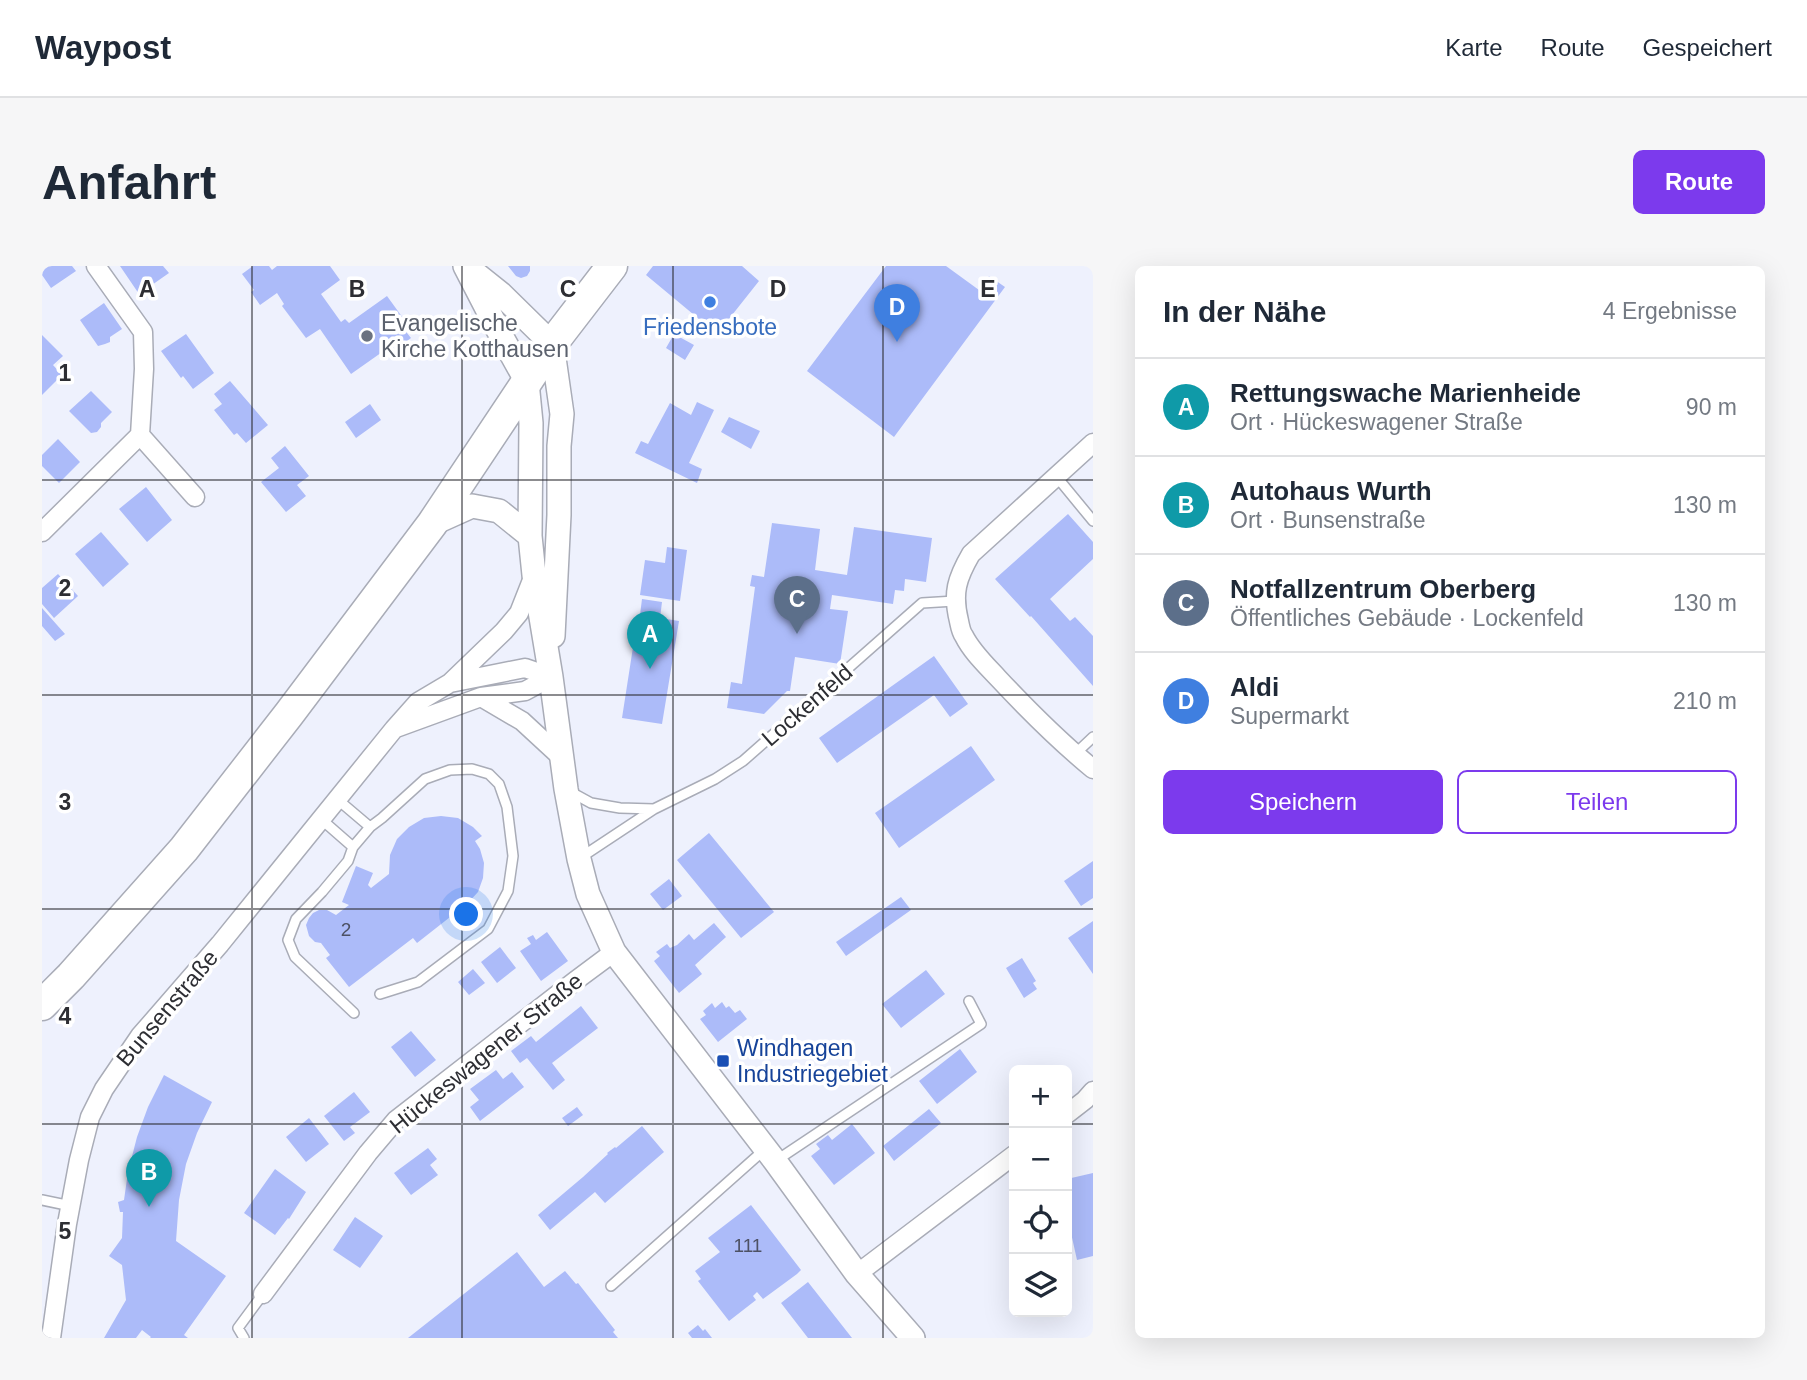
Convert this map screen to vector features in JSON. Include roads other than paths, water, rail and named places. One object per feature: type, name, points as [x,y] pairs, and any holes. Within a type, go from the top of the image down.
[{"type":"main road","points":[[42,1005],[184,849],[289,714],[432,524],[552,344],[612,266]]},
{"type":"street","points":[[42,532],[140,435],[143,332],[96,266]]},
{"type":"street","points":[[465,266],[501,294],[552,344],[562,414],[551,677]]},
{"type":"street","points":[[465,266],[527,382],[531,423],[530,536],[534,575],[566,789],[588,894],[614,952],[770,1155],[857,1274],[913,1338]]},
{"type":"street","points":[[501,421],[531,423],[559,446]]},
{"type":"street","points":[[140,435],[195,498]]},
{"type":"street","points":[[1093,443],[971,554],[959,573],[955,601],[963,636],[977,656],[1021,702],[1093,769]]},
{"type":"street","points":[[432,524],[472,506],[499,511],[530,536]]},
{"type":"street","name":"Bunsenstraße","points":[[51,1338],[79,1160],[90,1118],[113,1074],[140,1036],[220,944],[394,729],[418,702],[450,683],[504,631],[519,613],[534,575]]},
{"type":"street","name":"Bunsenstraße","points":[[450,683],[525,668],[551,677]]},
{"type":"street","points":[[394,729],[481,697],[525,691],[551,677]]},
{"type":"street","points":[[481,697],[522,721],[561,757]]},
{"type":"street","name":"Hückeswagener Straße","points":[[263,1294],[368,1153],[396,1120],[614,952]]},
{"type":"street","points":[[1072,1110],[1093,1091]]},
{"type":"street","points":[[857,1274],[1009,1159]]},
{"type":"lane","points":[[1056,476],[1093,521]]},
{"type":"lane","name":"Lockenfeld","points":[[579,859],[654,809],[715,779],[743,761],[922,603],[955,601]]},
{"type":"lane","points":[[1076,754],[1093,737]]},
{"type":"lane","points":[[354,1013],[295,957],[288,940],[296,919],[348,861],[353,847],[370,827],[425,779],[450,770],[472,769],[489,774],[499,784],[508,807],[513,856],[508,891],[488,929],[418,982],[380,994]]},
{"type":"lane","name":"Lockenfeld","points":[[566,789],[592,803],[654,809]]},
{"type":"lane","points":[[337,799],[370,827]]},
{"type":"lane","points":[[321,819],[353,847]]},
{"type":"lane","points":[[611,1286],[770,1155],[981,1024],[968,1001]]},
{"type":"lane","points":[[42,1200],[71,1206]]},
{"type":"lane","points":[[231,1338],[263,1294]]},
{"type":"lane","points":[[238,1328],[244,1338]]},
{"type":"place","name":"Friedensbote","points":[[710,302]]},
{"type":"place","name":"Evangelische Kirche Kotthausen","points":[[367,336]]},
{"type":"place","name":"Aldi","points":[[897,342]]},
{"type":"place","name":"Notfallzentrum Oberberg","points":[[797,634]]},
{"type":"place","name":"Rettungswache Marienheide","points":[[650,669]]},
{"type":"place","name":"Windhagen Industriegebiet","points":[[723,1061]]},
{"type":"place","name":"Autohaus Wurth","points":[[149,1207]]}]
